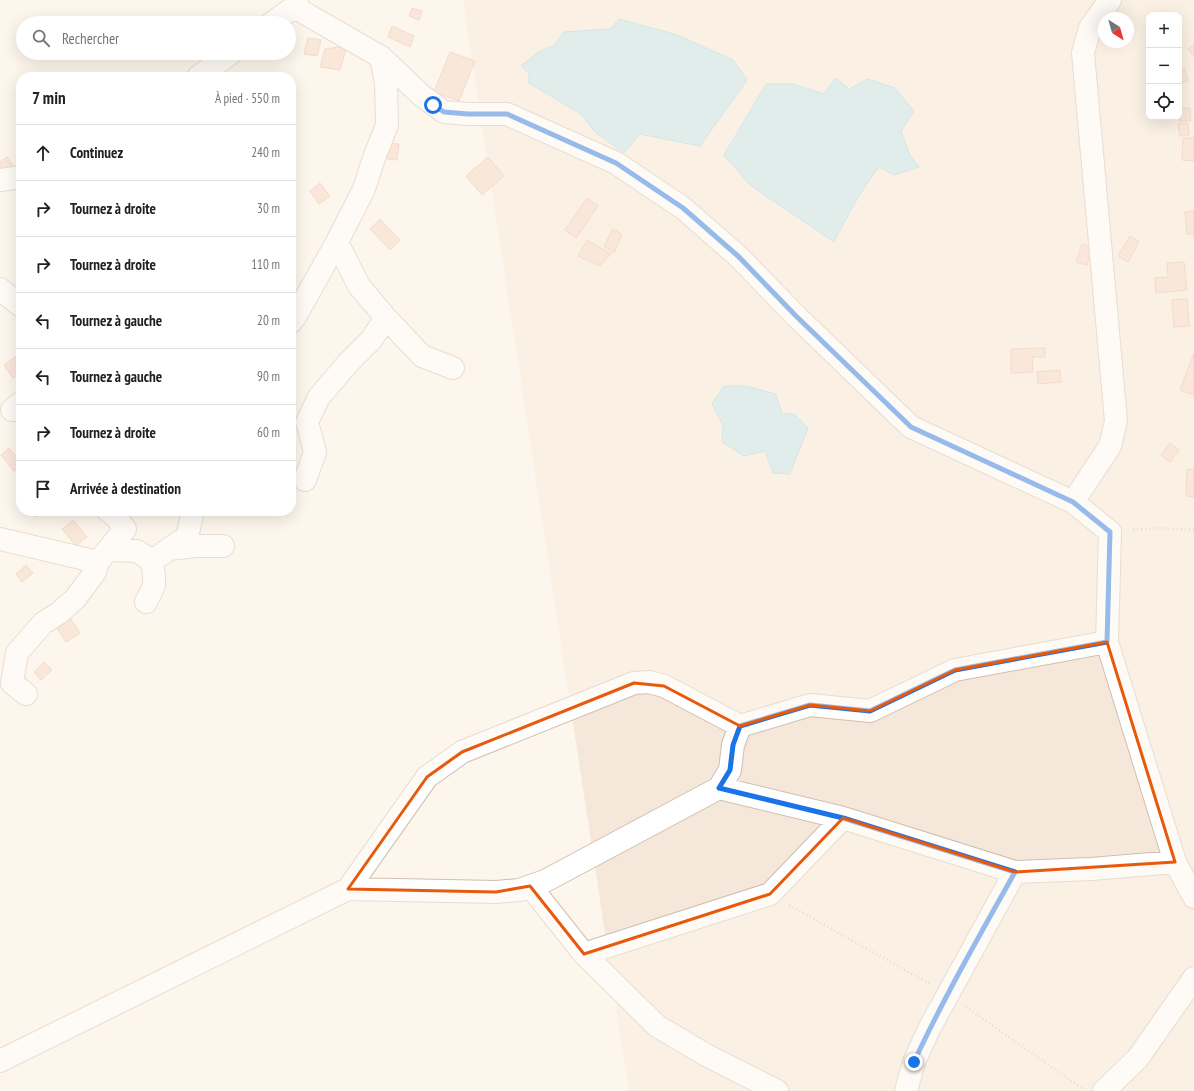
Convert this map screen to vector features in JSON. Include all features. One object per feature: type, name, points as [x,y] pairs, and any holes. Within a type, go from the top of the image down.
[{"type":"street","points":[[1073,502],[1110,446],[1116,421],[1083,53],[1090,28],[1110,0]]},
{"type":"street","points":[[281,16],[296,4],[382,57],[421,95],[444,112],[468,114],[507,114],[616,163],[683,208],[739,257],[796,316],[911,427],[1073,502],[1110,532],[1107,642],[1175,862],[1194,897]]},
{"type":"street","points":[[296,315],[337,242],[364,189],[386,124],[386,83],[382,57]]},
{"type":"street","points":[[205,72],[221,60]]},
{"type":"street","points":[[0,180],[16,178]]},
{"type":"street","points":[[337,242],[360,286],[386,318],[422,356],[453,368]]},
{"type":"street","points":[[0,289],[16,302]]},
{"type":"street","points":[[305,480],[315,452],[307,422],[320,397],[348,363],[372,340],[386,318]]},
{"type":"street","points":[[13,686],[17,653],[43,623],[59,613],[75,600],[104,556],[125,528],[114,516]]},
{"type":"street","points":[[146,602],[154,586],[154,576],[161,555],[187,536],[193,516]]},
{"type":"street","points":[[0,539],[104,556],[137,551],[161,555],[196,546],[223,546]]},
{"type":"street","points":[[348,889],[427,777],[462,752],[634,683],[649,682],[664,686],[740,726],[810,705],[870,711],[955,670],[1107,642]]},
{"type":"street","points":[[0,1062],[348,889],[496,892],[519,890],[550,878],[719,788],[730,770],[733,745],[740,726]]},
{"type":"street","points":[[719,788],[843,818],[1015,872],[1091,869],[1175,862]]},
{"type":"street","points":[[584,954],[770,894],[843,818]]},
{"type":"street","points":[[906,1091],[914,1062],[929,1029],[1015,872]]},
{"type":"street","points":[[530,886],[584,954],[657,1026],[706,1055],[777,1091]]},
{"type":"street","points":[[1104,1091],[1138,1058],[1194,978]]},
{"type":"path","points":[[1110,532],[1158,528],[1194,530]]},
{"type":"highlighted area","points":[[1107,642],[1175,862],[1015,872],[843,818],[770,894],[584,954],[530,886],[496,892],[348,889],[427,777],[462,752],[634,683],[664,686],[740,726],[810,705],[870,711],[955,670]]},
{"type":"shaded area","points":[[463,0],[1194,0],[1194,1091],[629,1091]]},
{"type":"water","points":[[619,19],[677,35],[733,60],[747,80],[700,146],[640,134],[624,153],[595,132],[581,114],[529,83],[529,74],[521,66],[538,52],[553,46],[564,32],[610,29]]},
{"type":"water","points":[[836,78],[849,89],[868,79],[895,88],[914,111],[901,131],[910,155],[919,167],[894,175],[879,167],[855,203],[834,242],[750,185],[724,155],[766,84],[793,84],[824,94]]},
{"type":"water","points":[[724,386],[747,386],[776,394],[782,414],[794,414],[808,428],[790,474],[773,473],[765,451],[744,456],[722,442],[723,425],[712,404]]},
{"type":"building","points":[[412,8],[422,11],[419,20],[409,16]]},
{"type":"building","points":[[392,26],[414,36],[410,47],[388,37]]},
{"type":"building","points":[[308,38],[321,40],[317,56],[304,54]]},
{"type":"building","points":[[1194,44],[1194,56],[1188,49]]},
{"type":"building","points":[[347,46],[340,70],[320,67],[325,49]]},
{"type":"building","points":[[450,52],[475,61],[459,101],[434,92]]},
{"type":"building","points":[[1184,68],[1188,81],[1182,82],[1182,69]]},
{"type":"building","points":[[1182,108],[1190,108],[1191,121],[1179,121],[1182,120]]},
{"type":"building","points":[[1188,123],[1189,135],[1180,136],[1178,124]]},
{"type":"building","points":[[1183,138],[1194,138],[1194,161],[1182,160]]},
{"type":"building","points":[[388,143],[399,144],[397,160],[387,159]]},
{"type":"building","points":[[7,157],[16,170],[16,173],[0,173],[0,162]]},
{"type":"building","points":[[488,157],[504,176],[482,195],[466,176]]},
{"type":"building","points":[[320,183],[330,196],[319,204],[310,191]]},
{"type":"building","points":[[587,198],[598,206],[576,238],[565,230]]},
{"type":"building","points":[[1194,211],[1194,234],[1187,234],[1185,212]]},
{"type":"building","points":[[380,219],[400,240],[390,250],[370,229]]},
{"type":"building","points":[[613,229],[622,234],[614,253],[604,246]]},
{"type":"building","points":[[1130,236],[1139,242],[1128,262],[1118,256]]},
{"type":"building","points":[[587,240],[611,254],[600,266],[578,256]]},
{"type":"building","points":[[1082,244],[1092,247],[1087,265],[1076,262]]},
{"type":"building","points":[[1184,262],[1187,290],[1156,293],[1155,278],[1168,277],[1167,263]]},
{"type":"building","points":[[1187,299],[1189,326],[1174,327],[1172,300]]},
{"type":"building","points":[[1045,348],[1045,357],[1032,357],[1033,372],[1011,373],[1011,349]]},
{"type":"building","points":[[1194,353],[1194,395],[1180,390]]},
{"type":"building","points":[[16,357],[16,376],[13,378],[4,365]]},
{"type":"building","points":[[1060,370],[1061,382],[1038,384],[1037,372]]},
{"type":"building","points":[[1170,443],[1179,450],[1170,462],[1161,455]]},
{"type":"building","points":[[9,448],[16,457],[16,469],[14,471],[1,455]]},
{"type":"building","points":[[1187,469],[1194,470],[1194,497],[1186,496]]},
{"type":"building","points":[[73,520],[87,537],[76,546],[62,529]]},
{"type":"building","points":[[26,565],[33,573],[22,582],[16,574]]},
{"type":"building","points":[[66,612],[80,633],[66,642],[52,621]]},
{"type":"building","points":[[44,662],[52,670],[41,680],[34,672]]},
{"type":"route","points":[[433,105],[444,112],[468,114],[507,114],[616,163],[683,208],[739,257],[796,316],[911,427],[1073,502],[1110,532],[1107,642],[955,670],[870,711],[810,705],[740,726],[733,745],[730,770],[719,788],[843,818],[1015,872],[947,994],[914,1062]]}]
